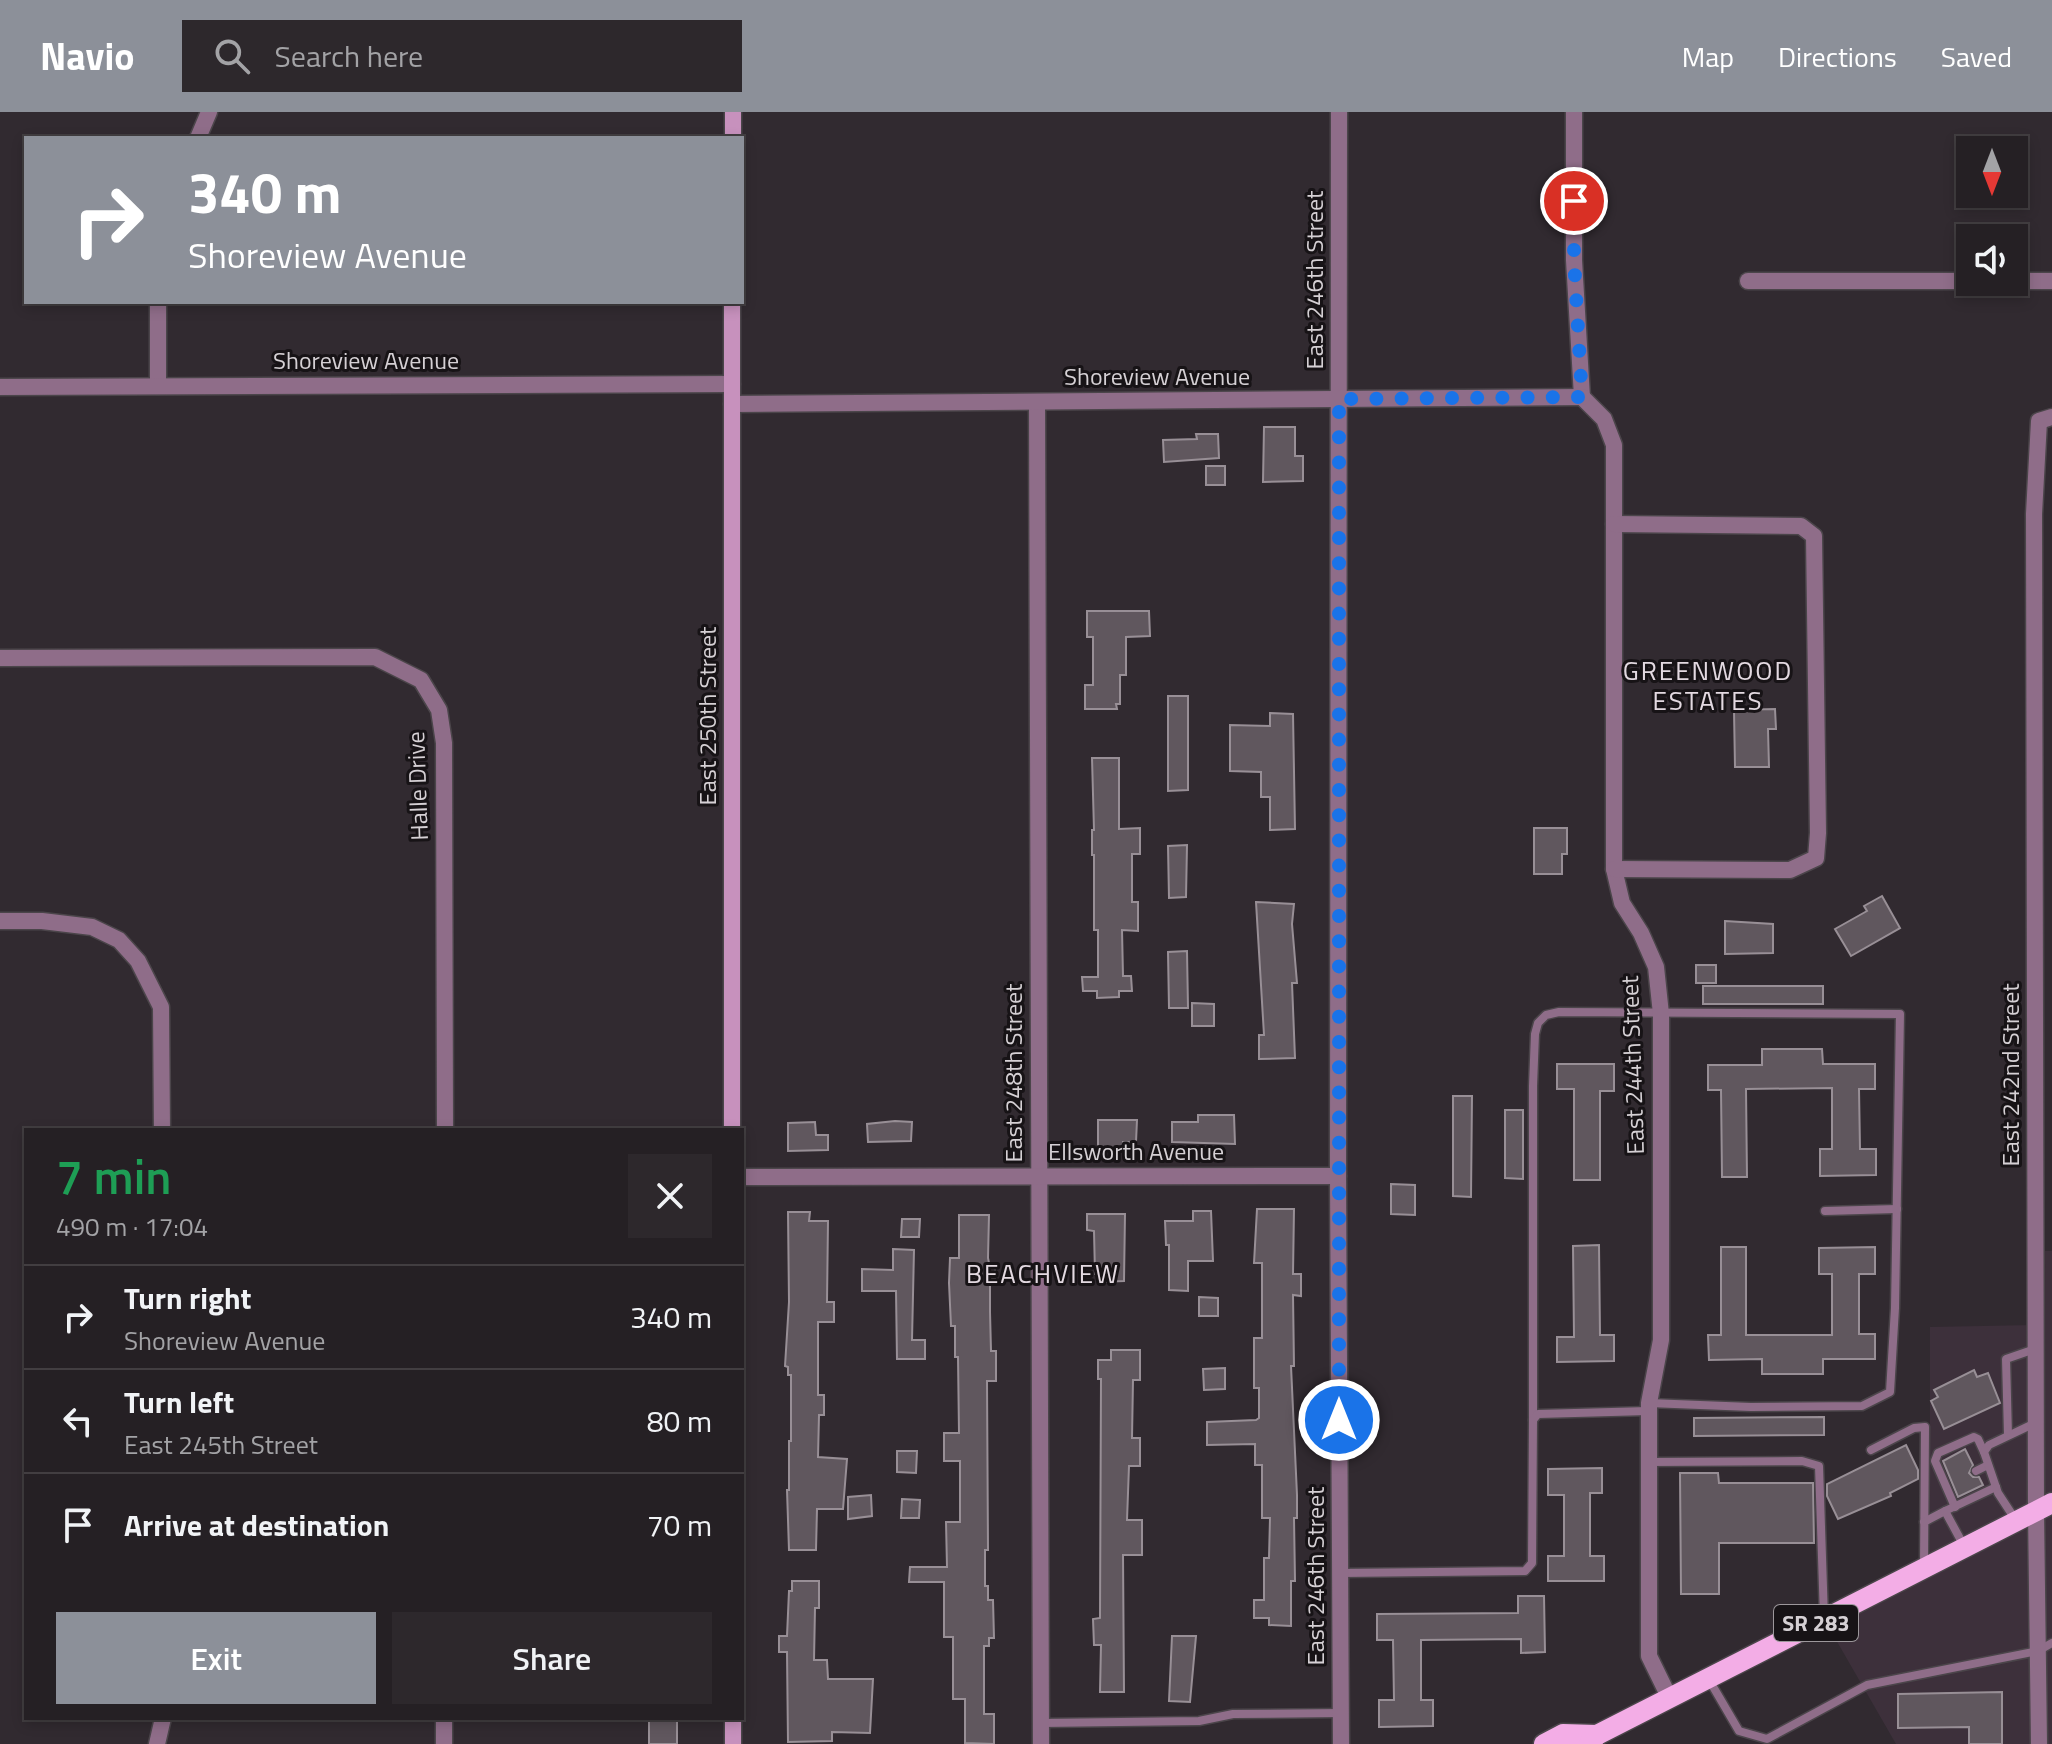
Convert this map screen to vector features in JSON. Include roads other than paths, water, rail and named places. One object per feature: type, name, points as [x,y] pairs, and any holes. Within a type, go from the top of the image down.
[{"type":"main road","name":"SR 283","points":[[1544,1744],[1563,1734],[1593,1740],[1669,1697],[2044,1507]]},
{"type":"street","points":[[199,136],[209,112]]},
{"type":"street","points":[[733,112],[733,136]]},
{"type":"street","name":"East 246th Street","points":[[1339,112],[1341,1744]]},
{"type":"street","points":[[1574,112],[1574,260],[1582,397]]},
{"type":"street","points":[[1748,281],[1956,281]]},
{"type":"street","points":[[2028,281],[2052,281]]},
{"type":"street","points":[[158,304],[158,386]]},
{"type":"street","name":"East 250th Street","points":[[732,304],[732,1128]]},
{"type":"street","name":"Shoreview Avenue","points":[[0,387],[732,384]]},
{"type":"street","name":"Shoreview Avenue","points":[[732,404],[1582,397]]},
{"type":"street","name":"East 244th Street","points":[[1582,397],[1604,419],[1614,445],[1614,869],[1622,903],[1641,933],[1656,967],[1661,1014],[1661,1340],[1649,1407],[1649,1656],[1669,1697]]},
{"type":"street","name":"East 248th Street","points":[[1037,402],[1041,1744]]},
{"type":"street","name":"East 242nd Street","points":[[2039,1744],[2045,1647],[2044,1507],[2036,1422],[2034,514],[2039,421],[2052,417]]},
{"type":"street","points":[[1614,524],[1770,524],[1801,526],[1814,536],[1816,858],[1790,870],[1614,869]]},
{"type":"street","name":"Halle Drive","points":[[0,658],[375,657],[421,680],[439,710],[444,743],[445,1128]]},
{"type":"street","points":[[0,921],[42,921],[92,927],[119,940],[138,961],[161,1007],[162,1128]]},
{"type":"street","name":"Ellsworth Avenue","points":[[744,1177],[1338,1176]]},
{"type":"street","points":[[157,1744],[163,1720]]},
{"type":"street","points":[[444,1720],[444,1744]]},
{"type":"street","points":[[733,1720],[733,1744]]},
{"type":"lane","points":[[1340,1573],[1525,1571],[1532,1563],[1533,1086],[1538,1023],[1546,1015],[1559,1012],[1900,1014],[1895,1308],[1890,1392],[1862,1406],[1649,1407],[1538,1414],[1533,1420]]},
{"type":"lane","points":[[1825,1211],[1897,1209]]},
{"type":"lane","points":[[2008,1435],[2006,1359],[2036,1349]]},
{"type":"lane","points":[[1984,1452],[1989,1445],[2036,1422]]},
{"type":"lane","points":[[1871,1450],[1914,1428],[1925,1427],[1924,1568]]},
{"type":"lane","points":[[1955,1507],[1949,1485],[1935,1461],[1938,1453],[1974,1437],[1978,1439],[1996,1487],[2016,1521]]},
{"type":"lane","points":[[1649,1462],[1802,1461],[1819,1466],[1824,1619]]},
{"type":"lane","points":[[1976,1471],[1988,1465]]},
{"type":"lane","points":[[1924,1522],[1996,1487]]},
{"type":"lane","points":[[1945,1511],[1965,1547]]},
{"type":"lane","points":[[1708,1678],[1739,1731],[1765,1742],[1867,1685],[2045,1647]]},
{"type":"lane","points":[[1040,1723],[1199,1721],[1233,1714],[1341,1713]]},
{"type":"district","name":"GREENWOOD ESTATES","points":[[1708,686]]},
{"type":"district","name":"BEACHVIEW","points":[[1043,1274]]}]
